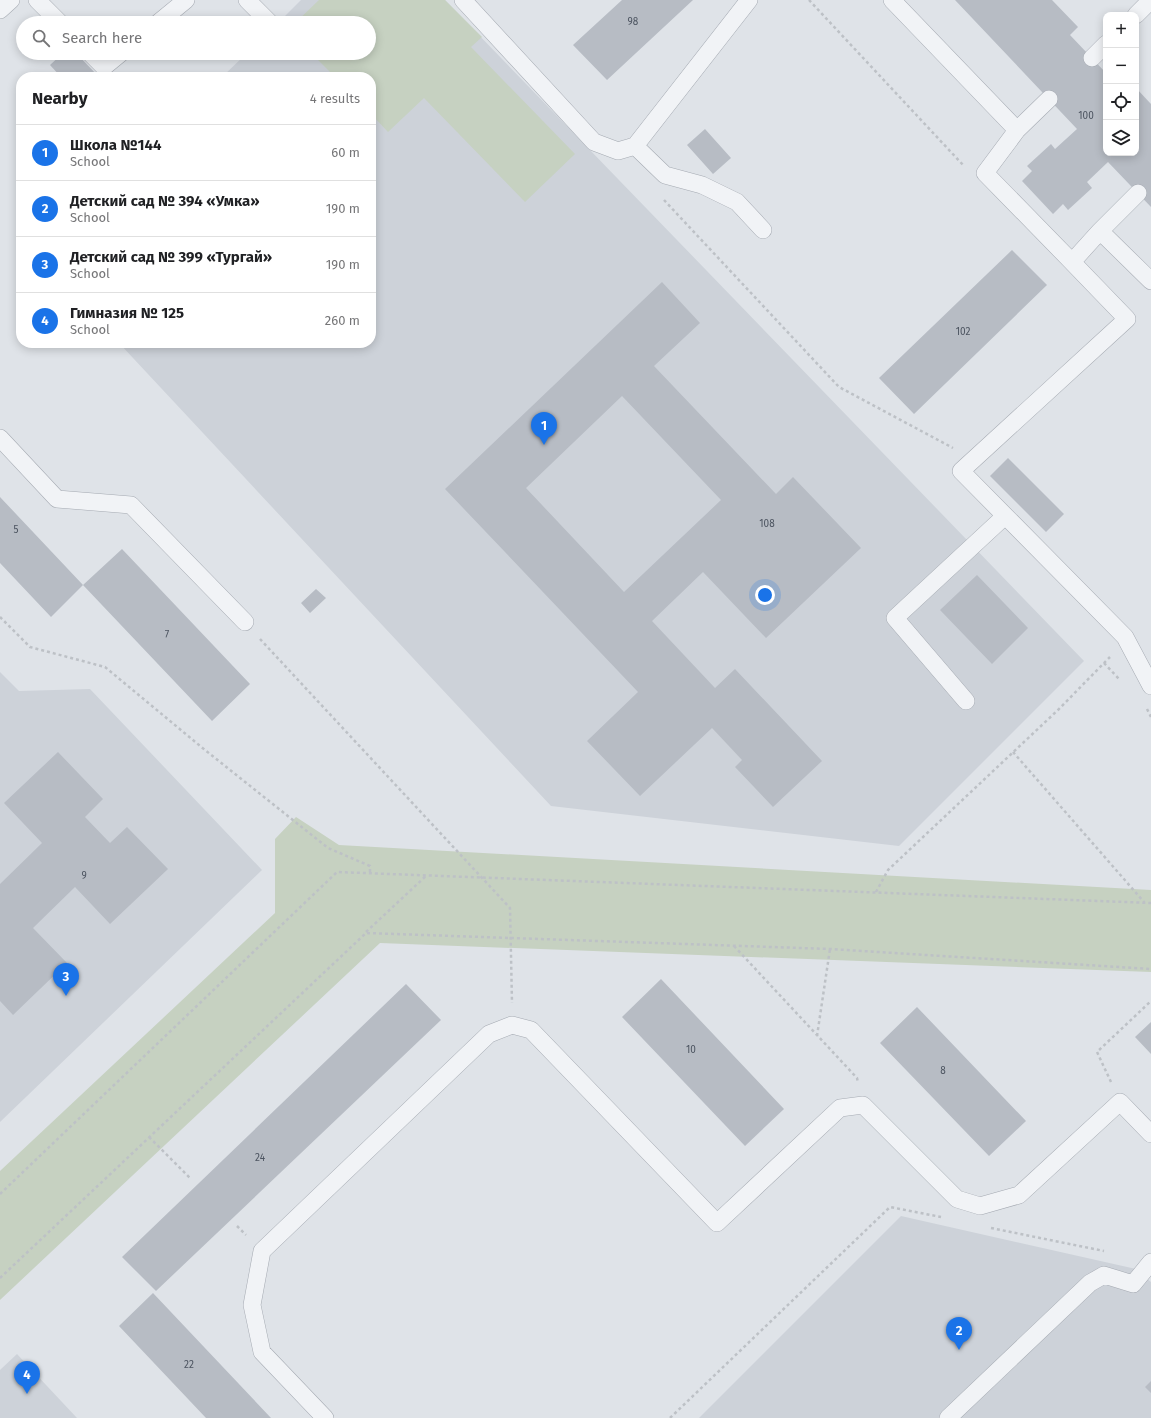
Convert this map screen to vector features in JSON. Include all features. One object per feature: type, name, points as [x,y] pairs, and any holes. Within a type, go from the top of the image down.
[{"type":"lane","points":[[0,10],[11,0]]},
{"type":"lane","points":[[37,0],[53,16]]},
{"type":"lane","points":[[167,16],[186,0]]},
{"type":"lane","points":[[247,0],[263,16]]},
{"type":"lane","points":[[463,0],[594,142],[618,151],[635,146],[749,0]]},
{"type":"lane","points":[[892,0],[1017,130]]},
{"type":"lane","points":[[1139,12],[1151,0]]},
{"type":"lane","points":[[1092,58],[1103,47]]},
{"type":"lane","points":[[97,60],[104,67],[112,60]]},
{"type":"lane","points":[[1049,99],[1017,130],[985,173],[1127,320],[961,471],[1125,637],[1151,686]]},
{"type":"lane","points":[[635,146],[665,175],[702,185],[736,202],[763,230]]},
{"type":"lane","points":[[1072,262],[1138,193]]},
{"type":"lane","points":[[1100,232],[1151,281]]},
{"type":"lane","points":[[0,438],[57,499],[131,504],[245,622]]},
{"type":"lane","points":[[966,701],[895,618],[1006,516]]},
{"type":"lane","points":[[325,1418],[262,1352],[252,1305],[262,1251],[490,1034],[512,1025],[531,1030],[717,1223],[840,1108],[863,1105],[958,1199],[980,1206],[1019,1194],[1120,1102],[1151,1134]]},
{"type":"lane","points":[[948,1418],[1090,1283],[1104,1275],[1133,1284],[1151,1262]]},
{"type":"path","points":[[661,197],[839,387],[974,459]]},
{"type":"path","points":[[0,617],[30,647],[105,667],[306,832],[328,848],[370,866],[370,873]]},
{"type":"path","points":[[245,622],[510,908],[512,1025]]},
{"type":"path","points":[[876,892],[888,870],[1059,709],[1104,663],[1128,643]]},
{"type":"path","points":[[1013,752],[1144,902]]},
{"type":"path","points":[[0,1194],[337,872],[1151,903]]},
{"type":"path","points":[[366,932],[427,875]]},
{"type":"path","points":[[733,946],[857,1078],[863,1105]]},
{"type":"path","points":[[817,1036],[830,949]]},
{"type":"path","points":[[1120,1102],[1097,1052],[1151,1001]]},
{"type":"path","points":[[149,1137],[190,1178]]},
{"type":"path","points":[[670,1418],[890,1207],[943,1218]]},
{"type":"path","points":[[990,1227],[1105,1251]]},
{"type":"shaded area","points":[[301,0],[445,0],[1084,661],[899,846],[551,806],[124,348],[376,348],[376,72],[227,72],[240,60],[376,60],[376,16],[285,16]]},
{"type":"shaded area","points":[[0,672],[19,691],[90,689],[262,870],[0,1122]]},
{"type":"shaded area","points":[[901,1216],[1136,1269],[1151,1282],[1151,1418],[699,1418]]},
{"type":"shaded area","points":[[17,1354],[77,1418],[0,1418],[0,1370]]},
{"type":"green space","points":[[319,0],[445,0],[482,37],[471,47],[575,154],[525,202],[424,98],[388,132],[376,119],[376,72],[330,72],[318,60],[376,60],[376,16],[302,16]]},
{"type":"green space","points":[[296,817],[339,845],[1151,890],[1151,972],[380,943],[0,1300],[0,1171],[275,913],[275,839]]},
{"type":"building","points":[[622,0],[693,0],[607,80],[573,45]]},
{"type":"building","points":[[955,0],[1052,0],[1078,27],[1070,35],[1103,70],[1103,156],[1139,156],[1139,91],[1151,104],[1151,207],[1108,162],[1087,182],[1092,188],[1068,210],[1063,204],[1053,214],[1022,181],[1032,171],[1027,166],[1051,144],[1055,149],[1077,129]]},
{"type":"building","points":[[55,60],[83,60],[94,72],[56,72],[50,65]]},
{"type":"building","points":[[705,129],[731,158],[713,174],[687,145]]},
{"type":"building","points":[[1012,250],[1047,285],[914,414],[879,378]]},
{"type":"building","points":[[662,282],[700,323],[654,366],[776,494],[793,477],[861,548],[766,638],[703,572],[652,621],[715,688],[735,669],[822,761],[773,807],[735,767],[742,760],[712,728],[640,796],[587,741],[638,692],[445,489]],"holes":[[[622,396],[721,500],[624,592],[526,488]]]},
{"type":"building","points":[[1008,458],[1064,514],[1046,532],[990,476]]},
{"type":"building","points":[[0,497],[83,585],[51,617],[0,563]]},
{"type":"building","points":[[122,549],[250,684],[212,721],[83,585]]},
{"type":"building","points":[[977,575],[1028,628],[992,664],[940,610]]},
{"type":"building","points":[[316,589],[326,598],[310,613],[301,603]]},
{"type":"building","points":[[58,752],[103,799],[85,817],[110,843],[127,827],[168,869],[110,924],[75,887],[33,928],[67,963],[13,1015],[0,1001],[0,884],[42,843],[4,803]]},
{"type":"building","points":[[661,979],[784,1109],[745,1146],[622,1017]]},
{"type":"building","points":[[406,984],[441,1020],[156,1291],[122,1257]]},
{"type":"building","points":[[917,1007],[1026,1121],[989,1156],[880,1043]]},
{"type":"building","points":[[1151,1022],[1151,1054],[1135,1037]]},
{"type":"building","points":[[153,1293],[271,1418],[206,1418],[119,1326]]},
{"type":"building","points":[[1151,1381],[1151,1393],[1145,1387]]},
{"type":"place","name":"Школа №144","points":[[544,445]]},
{"type":"place","name":"Детский сад № 399 «Тургай»","points":[[66,996]]},
{"type":"place","name":"Детский сад № 394 «Умка»","points":[[959,1350]]},
{"type":"place","name":"Гимназия № 125","points":[[27,1394]]}]
